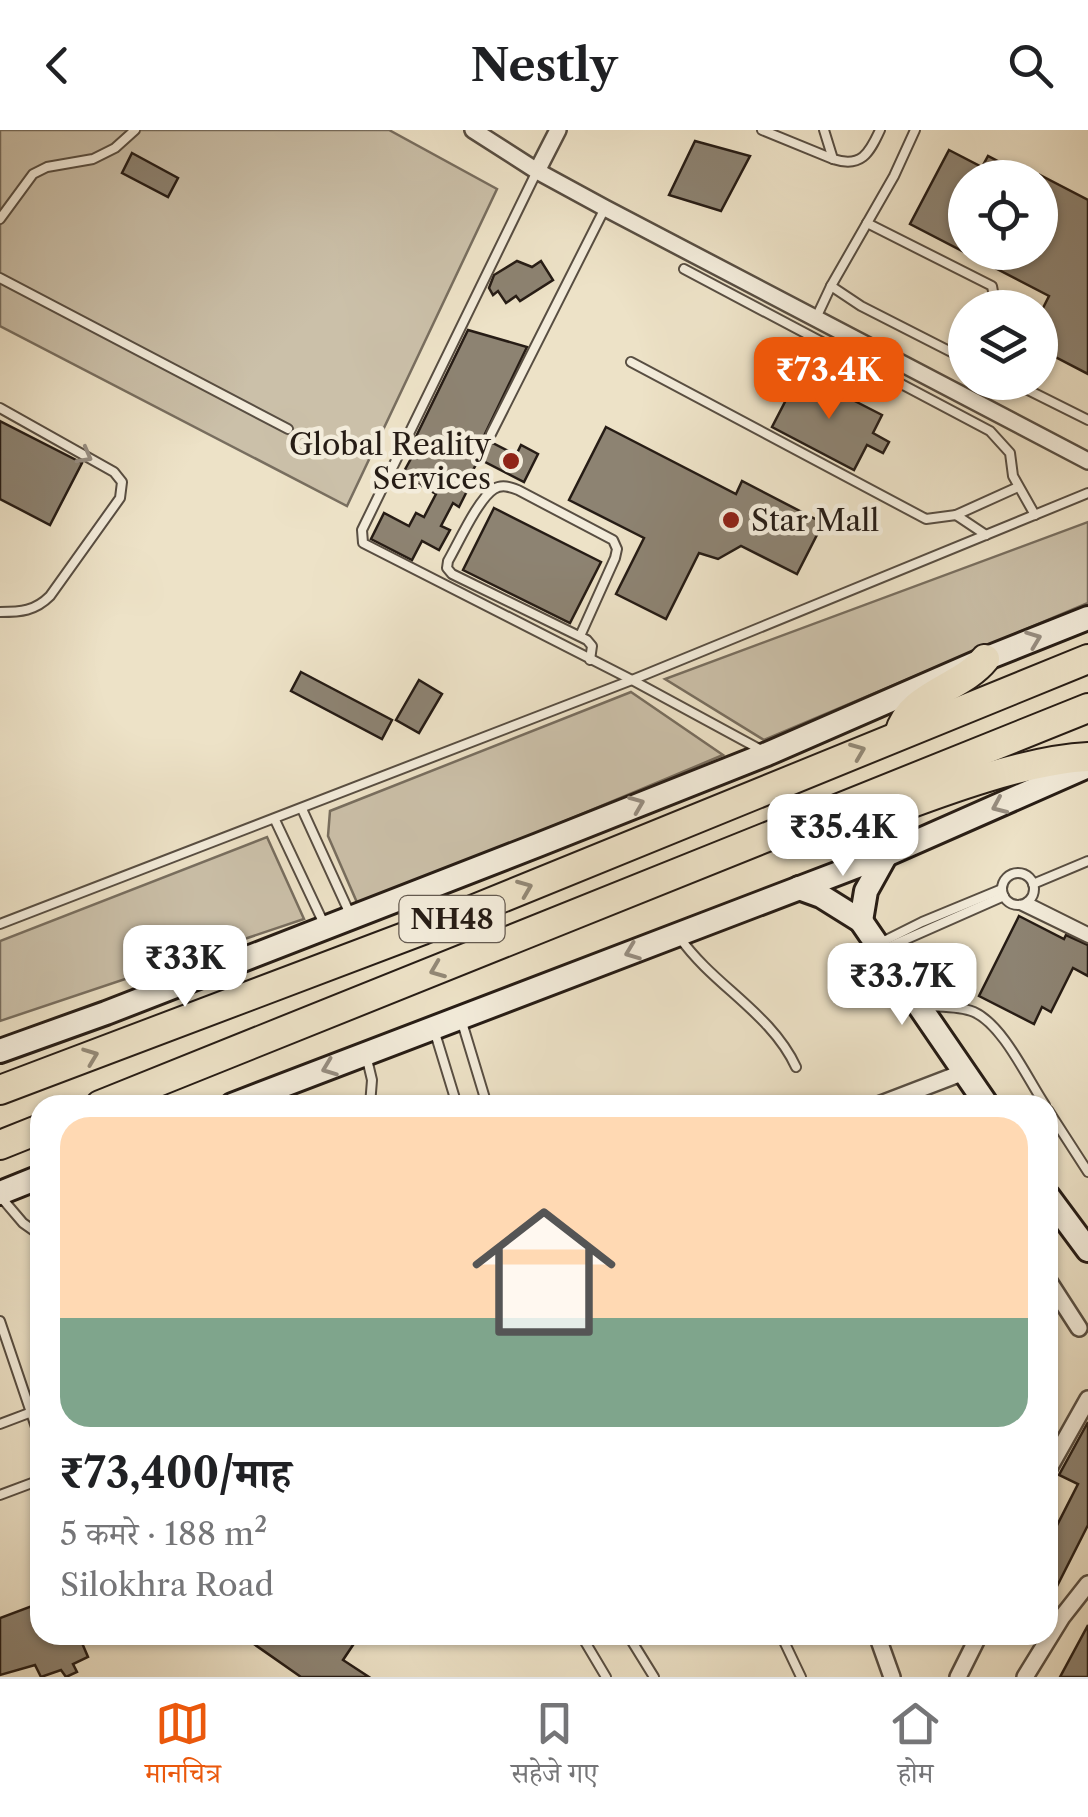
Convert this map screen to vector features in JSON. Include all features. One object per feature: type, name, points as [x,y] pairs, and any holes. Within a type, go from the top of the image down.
[{"type":"highway","points":[[899,734],[902,722],[918,704],[975,671],[985,659]]},
{"type":"highway","name":"NH48","points":[[0,1090],[423,930],[1088,659]]},
{"type":"highway","name":"NH48","points":[[125,1095],[1088,708]]},
{"type":"highway","points":[[755,842],[811,840],[930,796],[1041,764],[1088,757]]},
{"type":"highway","points":[[0,1145],[30,1133]]},
{"type":"main road","points":[[0,1051],[766,754],[1088,618]]},
{"type":"main road","points":[[258,1095],[886,856],[1088,766]]},
{"type":"main road","points":[[860,921],[866,891],[886,856]]},
{"type":"main road","points":[[799,888],[821,896],[860,921],[980,1095]]},
{"type":"main road","points":[[0,1195],[30,1182]]},
{"type":"main road","points":[[1058,1210],[1088,1250]]},
{"type":"street","points":[[474,130],[605,208],[1088,462]]},
{"type":"street","points":[[537,171],[558,130]]},
{"type":"street","points":[[904,1095],[964,1072]]},
{"type":"street","points":[[1058,1295],[1079,1328]]},
{"type":"street","points":[[1058,1452],[1088,1399]]},
{"type":"street","points":[[1058,1623],[1088,1584]]},
{"type":"street","points":[[881,1645],[892,1677]]},
{"type":"street","points":[[958,1677],[974,1645]]},
{"type":"street","points":[[1025,1677],[1044,1645]]},
{"type":"lane","points":[[0,219],[33,174],[47,167],[93,159],[135,130]]},
{"type":"lane","points":[[762,130],[847,164],[858,162],[870,152],[880,130]]},
{"type":"lane","points":[[824,130],[833,159]]},
{"type":"lane","points":[[816,318],[915,130]]},
{"type":"lane","points":[[537,171],[362,530],[364,543],[632,680],[766,754]]},
{"type":"lane","points":[[491,434],[605,208]]},
{"type":"lane","points":[[867,223],[992,286],[993,290]]},
{"type":"lane","points":[[684,269],[990,431],[1010,453],[1018,487],[1035,515]]},
{"type":"lane","points":[[0,278],[288,429]]},
{"type":"lane","points":[[831,286],[861,306],[948,350]]},
{"type":"lane","points":[[631,362],[926,518],[956,516],[1018,487]]},
{"type":"lane","points":[[1048,400],[1088,420]]},
{"type":"lane","points":[[0,408],[114,472],[122,482],[120,498],[39,608],[0,612]]},
{"type":"lane","points":[[580,636],[615,558],[613,540],[518,490],[495,488],[486,497],[447,568],[452,574],[580,636],[592,646],[590,660]]},
{"type":"lane","points":[[0,924],[632,680],[1088,494]]},
{"type":"lane","points":[[956,516],[986,535]]},
{"type":"lane","points":[[302,808],[351,916]]},
{"type":"lane","points":[[275,820],[325,926]]},
{"type":"lane","points":[[1033,884],[1088,862]]},
{"type":"lane","points":[[1024,904],[1034,894],[1033,884],[1026,876],[1006,878],[1003,892],[1010,903],[1024,904],[1088,935]]},
{"type":"lane","points":[[879,948],[1003,892]]},
{"type":"lane","points":[[678,934],[706,971],[775,1032],[796,1067]]},
{"type":"lane","points":[[918,1004],[970,1010],[984,1018],[995,1028],[1038,1095]]},
{"type":"lane","points":[[461,1019],[484,1095]]},
{"type":"lane","points":[[434,1030],[453,1095]]},
{"type":"lane","points":[[366,1054],[371,1095]]},
{"type":"lane","points":[[1058,1126],[1088,1172]]},
{"type":"lane","points":[[0,1195],[30,1227]]},
{"type":"lane","points":[[0,1321],[29,1413],[0,1424]]},
{"type":"lane","points":[[0,1495],[30,1484]]},
{"type":"lane","points":[[587,1645],[606,1677]]},
{"type":"lane","points":[[634,1645],[654,1677]]},
{"type":"lane","points":[[786,1645],[801,1677]]},
{"type":"shaded area","points":[[0,130],[389,130],[497,189],[347,506],[0,326]]},
{"type":"shaded area","points":[[1088,522],[1088,603],[764,740],[665,679]]},
{"type":"shaded area","points":[[631,692],[723,755],[359,907],[328,836],[330,811]]},
{"type":"shaded area","points":[[267,837],[304,919],[0,1021],[0,941]]},
{"type":"building","points":[[695,141],[750,156],[721,211],[669,195]]},
{"type":"building","points":[[949,150],[968,160],[948,160],[948,244],[910,224]]},
{"type":"building","points":[[132,153],[178,178],[168,197],[122,173]]},
{"type":"building","points":[[1058,184],[1088,200],[1088,374],[1058,358],[1058,290],[1037,290],[999,270],[1058,270]]},
{"type":"building","points":[[517,261],[532,267],[541,261],[553,280],[520,301],[516,296],[506,303],[498,291],[493,295],[489,288],[494,275]]},
{"type":"building","points":[[468,330],[527,347],[483,438],[516,455],[521,445],[538,454],[524,482],[479,459],[459,507],[453,503],[441,526],[450,530],[439,550],[422,541],[412,560],[371,539],[384,513],[409,526],[416,513],[424,517],[436,494],[402,475],[413,455],[408,453]]},
{"type":"building","points":[[800,373],[882,415],[873,433],[889,442],[883,453],[867,445],[854,470],[772,427]]},
{"type":"building","points":[[0,421],[82,463],[50,525],[0,499]]},
{"type":"building","points":[[606,427],[736,494],[742,481],[823,523],[797,574],[741,546],[718,559],[699,553],[666,619],[616,594],[644,538],[569,500]]},
{"type":"building","points":[[494,508],[601,562],[570,623],[463,570]]},
{"type":"building","points":[[301,672],[392,720],[382,739],[291,691]]},
{"type":"building","points":[[419,680],[442,694],[419,733],[396,720]]},
{"type":"building","points":[[1019,916],[1064,939],[1066,935],[1088,945],[1088,976],[1073,968],[1051,1012],[1042,1007],[1034,1024],[979,996]]},
{"type":"building","points":[[1088,1422],[1088,1525],[1058,1584],[1058,1523],[1078,1484],[1059,1475]]},
{"type":"building","points":[[30,1607],[30,1645],[83,1645],[88,1657],[73,1664],[77,1672],[66,1677],[61,1670],[41,1677],[35,1665],[0,1675],[0,1618]]},
{"type":"building","points":[[1088,1625],[1088,1677],[1060,1677]]},
{"type":"building","points":[[255,1645],[353,1645],[343,1660],[369,1677],[301,1677]]},
{"type":"place","name":"Global Reality Services","points":[[511,461]]},
{"type":"place","name":"Star Mall","points":[[731,520]]}]
